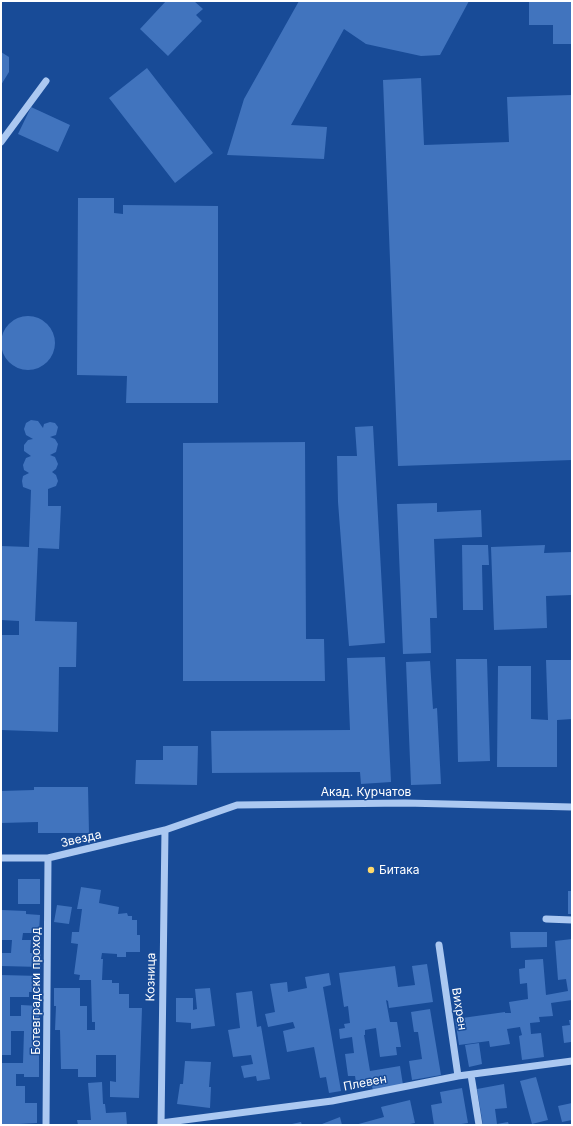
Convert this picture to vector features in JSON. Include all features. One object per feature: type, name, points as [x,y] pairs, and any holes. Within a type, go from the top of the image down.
[{"type":"street","points":[[1,142],[46,81]]},
{"type":"street","name":"Акад. Курчатов","points":[[164,830],[237,804],[405,803],[572,808]]},
{"type":"street","name":"Звезда","points":[[1,858],[48,858],[164,830]]},
{"type":"street","name":"Козница","points":[[161,1124],[164,830]]},
{"type":"street","name":"Ботевградски проход","points":[[46,1125],[48,858]]},
{"type":"street","points":[[546,919],[572,920]]},
{"type":"street","name":"Вихрен","points":[[439,945],[458,1076]]},
{"type":"street","name":"Плевен","points":[[161,1124],[332,1101],[458,1076],[572,1061]]},
{"type":"street","points":[[471,1074],[479,1125]]},
{"type":"building","points":[[166,1],[194,1],[203,9],[196,15],[202,21],[168,56],[140,29]]},
{"type":"building","points":[[299,1],[469,1],[440,55],[421,56],[366,44],[344,29],[291,125],[327,127],[324,159],[227,155],[244,99]]},
{"type":"building","points":[[529,1],[572,1],[572,44],[553,44],[553,25],[529,25]]},
{"type":"building","points":[[1,52],[9,57],[9,72],[1,85]]},
{"type":"building","points":[[147,68],[213,153],[175,183],[109,98]]},
{"type":"building","points":[[421,78],[424,145],[509,142],[507,97],[572,95],[572,460],[398,466],[383,80]]},
{"type":"building","points":[[31,107],[70,125],[58,152],[18,134]]},
{"type":"building","points":[[78,198],[114,198],[114,213],[123,214],[123,205],[218,206],[218,403],[126,403],[127,376],[77,375]]},
{"type":"building","points":[[23,316],[33,316],[43,320],[51,328],[55,338],[55,348],[51,358],[43,366],[33,370],[23,370],[13,366],[5,358],[1,348],[1,338],[5,328],[13,320]]},
{"type":"building","points":[[31,420],[38,421],[43,428],[44,424],[50,422],[55,423],[58,427],[56,435],[50,437],[55,439],[58,444],[56,452],[50,455],[55,457],[58,464],[56,469],[52,472],[56,475],[58,481],[56,486],[48,489],[48,506],[61,506],[59,549],[38,548],[35,621],[77,622],[76,667],[59,667],[58,732],[1,730],[1,635],[19,635],[19,621],[1,620],[1,546],[29,547],[31,490],[23,487],[22,481],[23,476],[29,473],[24,470],[23,465],[26,458],[31,456],[24,451],[24,445],[28,440],[33,439],[26,435],[24,429],[26,423]]},
{"type":"building","points":[[373,426],[385,643],[349,646],[338,502],[337,456],[357,456],[355,427]]},
{"type":"building","points":[[305,442],[306,639],[324,639],[325,681],[183,681],[183,443]]},
{"type":"building","points":[[437,503],[437,512],[481,510],[482,537],[434,539],[437,618],[430,618],[431,653],[403,654],[397,504]]},
{"type":"building","points":[[462,545],[488,545],[489,565],[482,565],[483,610],[463,610]]},
{"type":"building","points":[[545,545],[544,553],[572,552],[572,595],[546,596],[547,628],[494,630],[491,547]]},
{"type":"building","points":[[385,657],[391,782],[361,784],[360,772],[212,773],[211,731],[350,730],[347,658]]},
{"type":"building","points":[[456,659],[487,659],[490,761],[458,762]]},
{"type":"building","points":[[546,660],[572,660],[572,719],[557,720],[557,767],[497,767],[498,666],[531,666],[531,719],[548,720]]},
{"type":"building","points":[[430,661],[433,709],[437,708],[441,784],[411,785],[406,662]]},
{"type":"building","points":[[163,746],[198,746],[197,785],[135,784],[136,760],[163,760]]},
{"type":"building","points":[[34,787],[88,787],[89,833],[38,833],[38,822],[1,823],[1,791],[34,790]]},
{"type":"building","points":[[18,879],[40,879],[40,904],[18,904]]},
{"type":"building","points":[[81,887],[101,890],[99,903],[119,907],[118,914],[127,913],[128,916],[132,916],[132,920],[137,920],[137,935],[140,935],[140,952],[126,952],[126,957],[117,957],[117,954],[102,953],[101,959],[103,959],[102,980],[112,980],[112,983],[119,983],[119,994],[129,994],[129,1008],[142,1008],[139,1098],[110,1097],[110,1081],[116,1082],[116,1055],[96,1055],[96,1077],[78,1077],[78,1069],[61,1069],[60,1030],[55,1030],[56,1006],[54,1006],[54,988],[80,988],[80,1006],[87,1006],[87,1030],[95,1030],[95,1022],[92,1022],[91,980],[79,980],[80,975],[74,974],[78,944],[71,943],[72,932],[79,932],[82,909],[77,909]]},
{"type":"building","points":[[568,891],[572,891],[572,914],[568,914]]},
{"type":"building","points":[[57,905],[72,907],[69,924],[54,922]]},
{"type":"building","points":[[1,910],[26,911],[26,914],[40,915],[39,933],[23,933],[22,940],[31,940],[30,953],[41,953],[41,967],[1,966],[1,953],[11,953],[12,940],[1,940]]},
{"type":"building","points":[[510,932],[547,932],[547,947],[511,948]]},
{"type":"building","points":[[572,939],[572,1000],[551,1003],[553,1016],[539,1017],[540,1022],[530,1023],[531,1034],[541,1033],[544,1057],[522,1060],[519,1036],[522,1035],[520,1027],[507,1029],[510,1044],[490,1047],[489,1041],[459,1045],[455,1019],[505,1012],[511,1013],[509,1002],[528,999],[527,983],[520,984],[519,969],[525,968],[525,960],[543,959],[546,995],[568,991],[566,979],[558,980],[555,941]]},
{"type":"building","points":[[427,964],[433,1002],[389,1008],[388,1001],[386,1000],[390,1022],[397,1022],[401,1047],[396,1047],[397,1055],[380,1057],[376,1028],[365,1030],[364,1035],[370,1071],[400,1066],[403,1085],[373,1090],[372,1087],[357,1089],[355,1076],[348,1076],[345,1054],[354,1053],[352,1037],[340,1039],[339,1029],[345,1028],[344,1024],[350,1023],[348,1006],[344,1007],[339,973],[395,966],[398,987],[415,985],[412,966]]},
{"type":"building","points":[[329,973],[331,985],[323,987],[341,1091],[329,1093],[326,1077],[320,1078],[314,1047],[287,1052],[283,1031],[295,1028],[293,1022],[268,1027],[265,1014],[275,1012],[270,984],[287,982],[288,992],[307,988],[305,977]]},
{"type":"building","points":[[1,975],[40,976],[40,992],[29,992],[29,997],[10,997],[10,1016],[21,1016],[21,1005],[39,1006],[39,1077],[24,1077],[24,1074],[16,1074],[16,1086],[25,1086],[25,1103],[37,1103],[37,1123],[1,1125],[1,1063],[23,1063],[24,1031],[11,1031],[11,1055],[1,1055]]},
{"type":"building","points":[[210,988],[215,1026],[191,1029],[191,1023],[176,1022],[176,998],[193,998],[193,1010],[197,1009],[195,989]]},
{"type":"building","points":[[252,991],[257,1027],[261,1026],[270,1079],[257,1081],[256,1076],[244,1078],[241,1066],[253,1064],[251,1055],[233,1057],[228,1030],[240,1028],[236,993]]},
{"type":"building","points":[[430,1009],[441,1075],[412,1080],[409,1061],[422,1059],[418,1032],[414,1032],[411,1012]]},
{"type":"building","points":[[569,1020],[572,1020],[572,1046],[571,1042],[564,1043],[562,1026],[570,1025]]},
{"type":"building","points":[[479,1043],[482,1064],[469,1067],[465,1045]]},
{"type":"building","points":[[185,1061],[211,1062],[209,1087],[211,1087],[210,1108],[177,1104],[180,1084],[183,1084]]},
{"type":"building","points":[[536,1077],[548,1120],[532,1124],[520,1081]]},
{"type":"building","points":[[102,1082],[103,1104],[105,1104],[106,1113],[126,1112],[127,1125],[78,1125],[77,1120],[91,1120],[88,1083]]},
{"type":"building","points":[[504,1084],[507,1108],[495,1109],[497,1124],[508,1122],[509,1125],[483,1125],[477,1089]]},
{"type":"building","points":[[462,1088],[468,1123],[455,1125],[434,1125],[431,1105],[442,1103],[440,1092]]},
{"type":"building","points":[[410,1100],[415,1123],[405,1125],[355,1125],[384,1117],[381,1107]]},
{"type":"building","points":[[572,1103],[572,1120],[562,1122],[558,1106]]},
{"type":"building","points":[[340,1117],[342,1125],[322,1125],[322,1124]]},
{"type":"building","points":[[301,1122],[302,1125],[292,1125],[292,1124]]},
{"type":"place","name":"Битака","points":[[371,870]]}]
